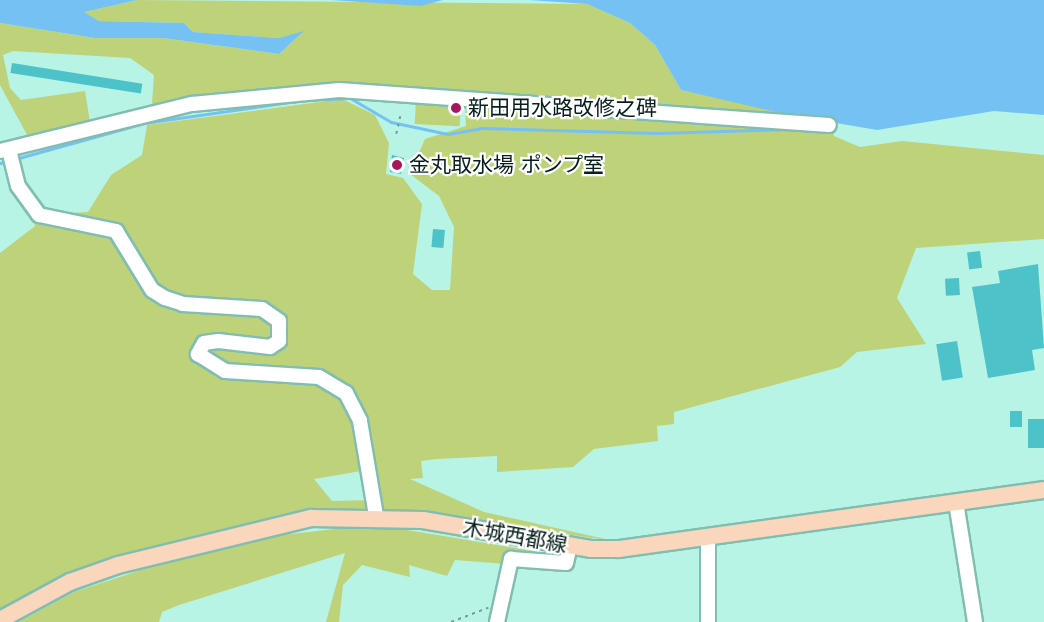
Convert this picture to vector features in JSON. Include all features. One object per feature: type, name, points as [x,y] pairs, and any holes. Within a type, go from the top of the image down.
[{"type":"main road","name":"木城西都線","points":[[0,620],[70,582],[118,565],[249,529],[311,518],[376,516],[570,545],[620,549],[708,539],[1044,490]]},
{"type":"street","points":[[376,516],[360,421],[345,393],[319,377],[225,371],[198,354],[204,343],[218,341],[270,347],[279,341],[279,321],[262,309],[183,304],[152,290],[116,231],[39,215],[18,186],[4,151],[192,104],[339,90],[829,125]]},
{"type":"street","points":[[956,502],[975,622]]},
{"type":"street","points":[[708,539],[708,622]]},
{"type":"street","points":[[497,622],[511,559],[566,562],[570,545]]},
{"type":"path","points":[[396,134],[400,116]]},
{"type":"path","points":[[451,622],[500,604]]},
{"type":"green space","points":[[137,0],[587,4],[630,23],[655,45],[681,90],[830,122],[834,136],[860,147],[902,141],[1044,155],[1044,239],[916,248],[897,298],[926,344],[857,352],[840,367],[674,412],[674,424],[657,426],[658,441],[594,449],[573,467],[497,472],[497,456],[437,459],[421,461],[423,478],[410,479],[484,512],[614,541],[395,510],[289,514],[107,558],[0,610],[0,253],[35,226],[32,215],[88,212],[111,175],[142,155],[147,125],[342,99],[375,115],[389,143],[386,174],[403,178],[422,204],[413,274],[432,290],[450,290],[454,227],[439,196],[410,174],[425,139],[466,126],[465,104],[501,113],[516,99],[339,90],[158,111],[152,103],[154,75],[130,58],[13,51],[3,55],[10,88],[21,100],[85,91],[91,128],[32,144],[0,85],[0,23],[95,38],[163,38],[279,54],[302,33],[279,38],[193,32],[184,23],[99,21],[83,12]],"holes":[[[361,471],[374,500],[332,501],[314,479]]]},
{"type":"green space","points":[[416,99],[461,101],[460,126],[415,124]]},
{"type":"green space","points":[[343,528],[401,529],[559,555],[531,555],[506,564],[455,560],[447,576],[409,565],[410,577],[362,565],[343,585],[339,622],[326,622],[345,553],[179,605],[162,612],[159,622],[19,622],[74,592],[141,570],[274,536]]},
{"type":"water","points":[[0,0],[137,0],[84,12],[99,21],[184,23],[193,32],[279,38],[304,31],[279,54],[163,38],[95,38],[0,23]]},
{"type":"water","points":[[331,0],[443,0],[421,6]]},
{"type":"water","points":[[529,0],[1044,0],[1044,115],[994,111],[877,130],[784,114],[681,90],[655,45],[630,23],[587,4]]},
{"type":"building","points":[[12,63],[142,84],[141,94],[10,73]]},
{"type":"building","name":"金丸取水場 ポンプ室","points":[[392,155],[404,158],[401,174],[390,172]]},
{"type":"building","points":[[433,229],[445,230],[443,248],[431,247]]},
{"type":"building","points":[[980,251],[982,268],[969,269],[967,253]]},
{"type":"building","points":[[1038,264],[1044,348],[1032,350],[1035,370],[988,378],[972,287],[1000,283],[998,271]]},
{"type":"building","points":[[959,278],[960,295],[946,296],[945,279]]},
{"type":"building","points":[[957,341],[963,378],[942,381],[936,344]]},
{"type":"building","points":[[1010,411],[1022,411],[1022,427],[1010,427]]},
{"type":"building","points":[[1028,419],[1044,419],[1044,448],[1028,448]]},
{"type":"waterway","points":[[305,100],[350,98],[391,122],[448,134],[482,128],[657,133],[791,129]]},
{"type":"waterway","points":[[15,159],[144,123],[296,101]]},
{"type":"waterway","points":[[0,163],[9,161]]},
{"type":"place","name":"新田用水路改修之碑","points":[[456,108]]},
{"type":"place","name":"金丸取水場 ポンプ室","points":[[397,165]]}]
